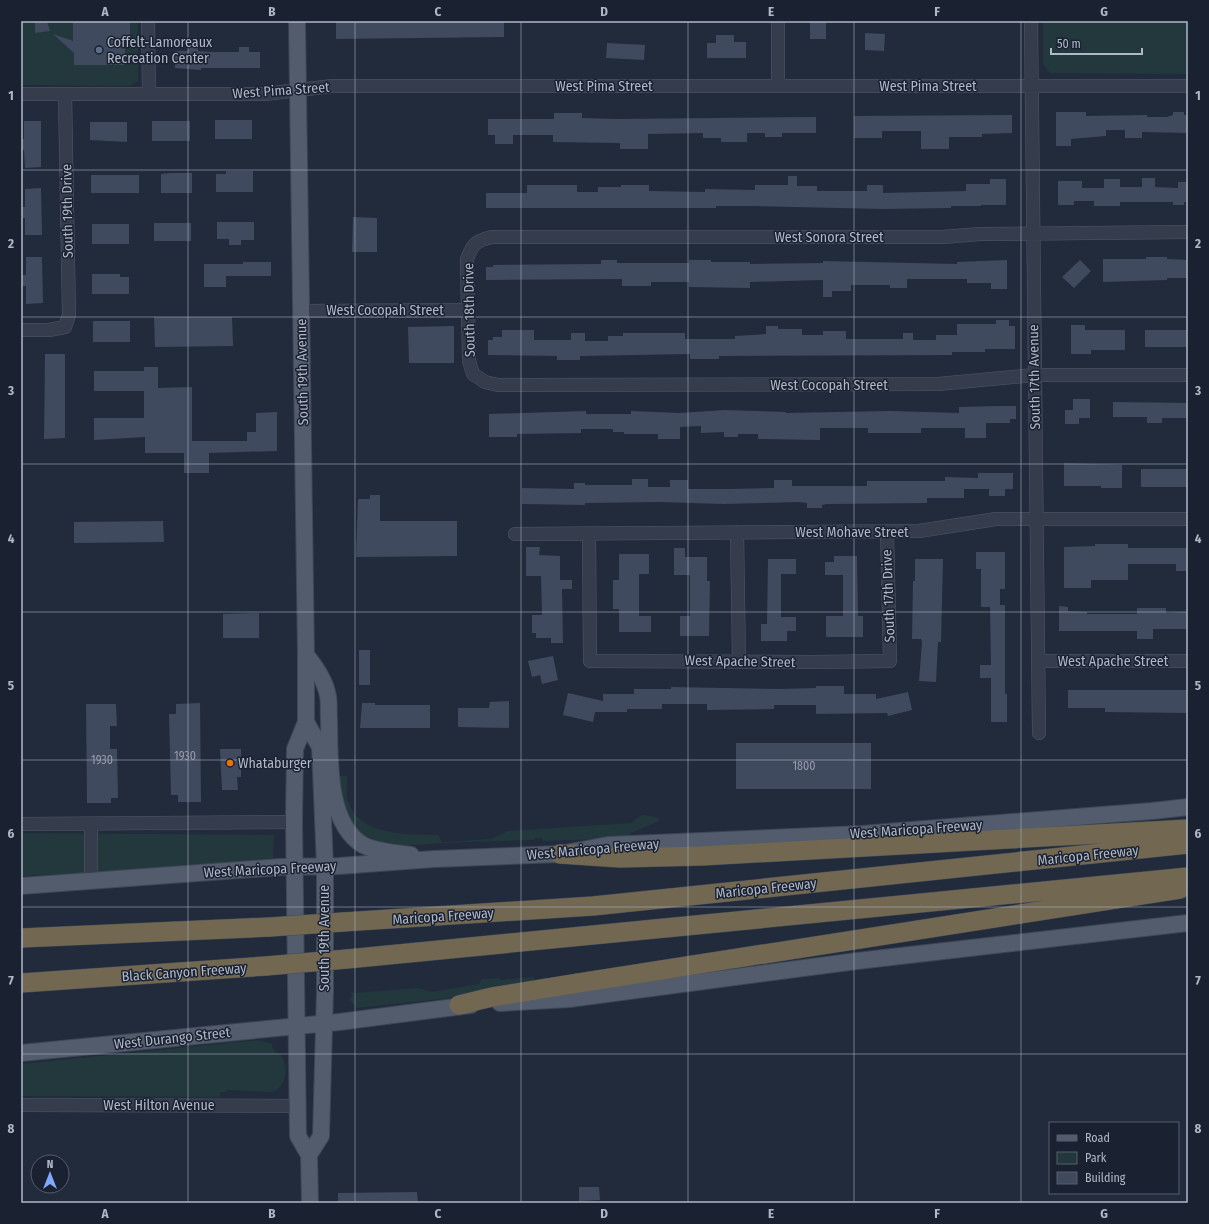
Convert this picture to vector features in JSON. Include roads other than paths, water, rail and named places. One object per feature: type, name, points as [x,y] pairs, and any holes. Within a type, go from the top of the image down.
[{"type":"highway","points":[[560,854],[620,858],[702,856],[1188,829]]},
{"type":"highway","name":"Maricopa Freeway","points":[[21,938],[343,922],[593,906],[1188,844]]},
{"type":"highway","name":"Black Canyon Freeway","points":[[21,983],[348,959],[1188,877]]},
{"type":"highway","points":[[459,1005],[492,997],[570,984],[1188,888]]},
{"type":"main road","name":"South 19th Avenue","points":[[297,21],[306,722],[296,749],[294,822],[296,1026],[298,1136],[309,1155],[310,1203]]},
{"type":"main road","points":[[306,655],[315,668],[328,694],[330,754],[334,793],[337,809],[350,834],[364,845],[389,852],[434,859]]},
{"type":"main road","name":"South 19th Avenue","points":[[306,722],[320,747],[324,866],[322,1136],[309,1155]]},
{"type":"main road","name":"West Maricopa Freeway","points":[[21,886],[295,867],[560,854],[608,845],[862,834],[1188,807]]},
{"type":"main road","points":[[323,1023],[459,1005],[569,999],[857,961],[1188,923]]},
{"type":"main road","name":"West Durango Street","points":[[21,1053],[323,1023]]},
{"type":"street","points":[[148,21],[149,94]]},
{"type":"street","points":[[778,21],[778,86]]},
{"type":"street","name":"South 17th Avenue","points":[[1031,21],[1039,733]]},
{"type":"street","name":"West Pima Street","points":[[21,94],[265,94],[332,86],[1188,86]]},
{"type":"street","name":"South 19th Drive","points":[[21,330],[49,330],[65,327],[69,315],[65,94]]},
{"type":"street","name":"West Sonora Street","points":[[472,247],[479,240],[492,237],[943,237],[980,234],[1188,232]]},
{"type":"street","name":"South 18th Drive","points":[[472,247],[467,259],[469,361],[472,374]]},
{"type":"street","name":"West Cocopah Street","points":[[301,311],[468,310]]},
{"type":"street","name":"West Cocopah Street","points":[[472,374],[485,382],[498,385],[938,384],[1034,376],[1188,375]]},
{"type":"street","name":"West Mohave Street","points":[[515,534],[589,532],[936,530],[996,518],[1188,519]]},
{"type":"street","name":"South 17th Drive","points":[[886,531],[890,661]]},
{"type":"street","name":"West Apache Street","points":[[589,532],[590,661],[890,661]]},
{"type":"street","points":[[737,532],[739,661]]},
{"type":"street","name":"West Apache Street","points":[[1038,661],[1188,661]]},
{"type":"street","points":[[21,824],[294,822]]},
{"type":"street","points":[[91,824],[91,881]]},
{"type":"street","name":"West Hilton Avenue","points":[[21,1105],[298,1106]]},
{"type":"place","name":"Coffelt-Lamoreaux Recreation Center","points":[[99,50]]},
{"type":"place","name":"Whataburger","points":[[230,763]]}]
